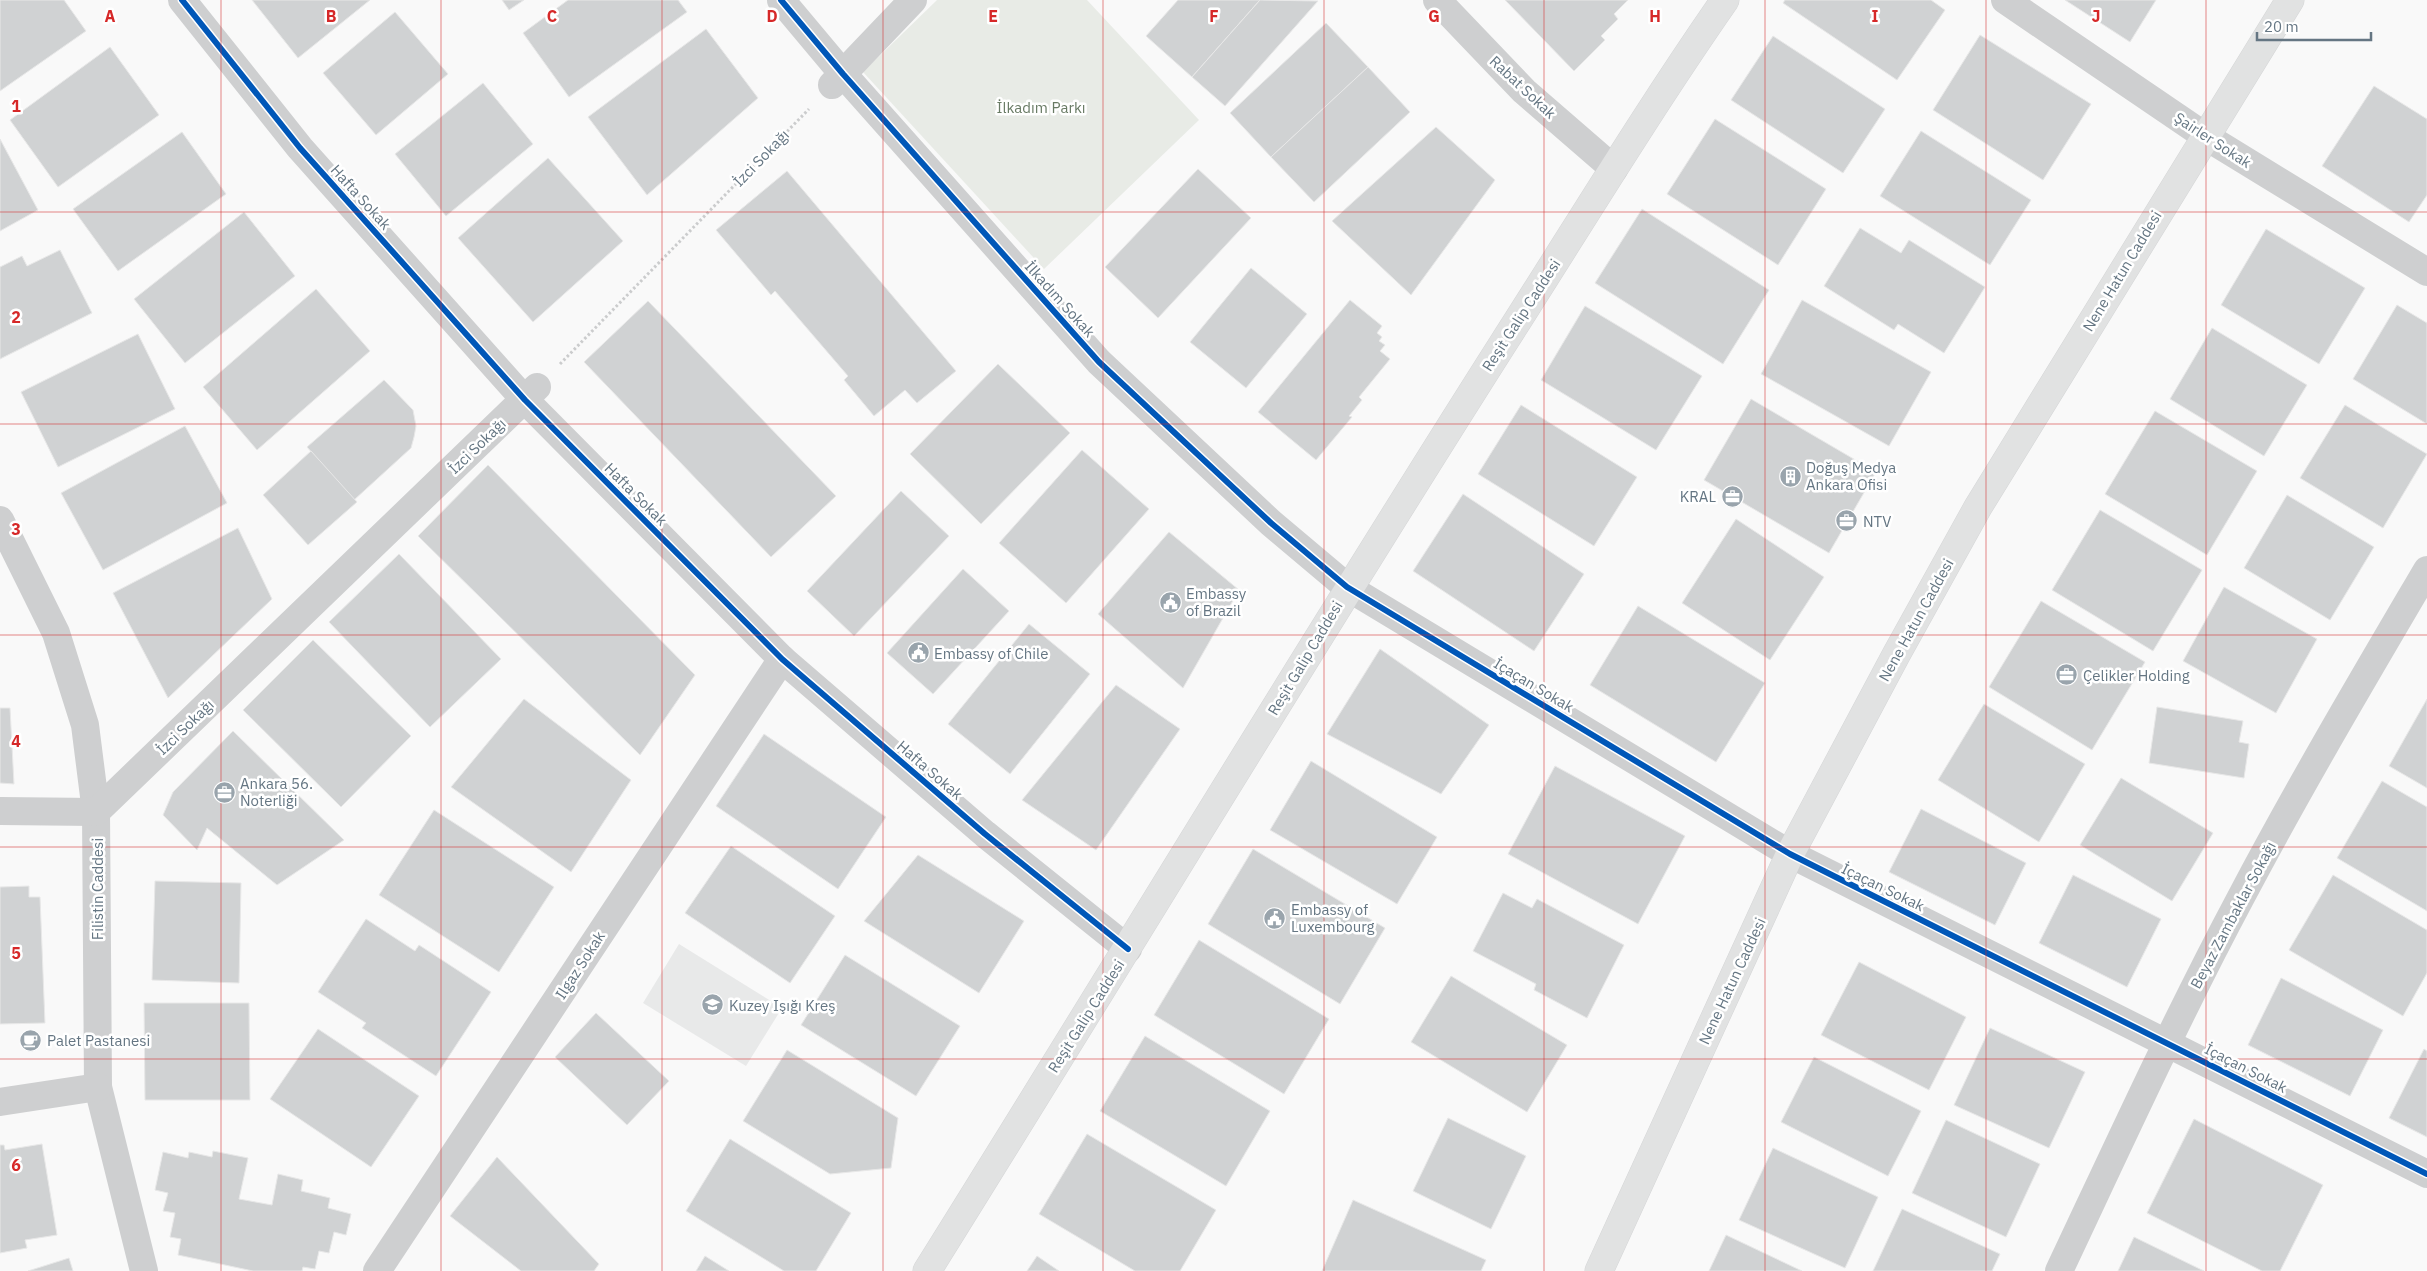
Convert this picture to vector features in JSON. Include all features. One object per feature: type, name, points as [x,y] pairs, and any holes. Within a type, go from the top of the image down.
[{"type":"main road","name":"Reşit Galip Caddesi","points":[[927,1271],[1128,949],[1348,587],[1614,169],[1725,0]]},
{"type":"main road","name":"Nene Hatun Caddesi","points":[[1599,1271],[1790,854],[1978,506],[2290,0]]},
{"type":"street","name":"Hafta Sokak","points":[[182,0],[300,148],[782,660],[985,834],[1128,949]]},
{"type":"street","name":"İlkadım Sokak","points":[[781,0],[837,79],[1099,362],[1271,523],[1348,587]]},
{"type":"street","points":[[837,79],[913,0]]},
{"type":"street","name":"Rabat Sokak","points":[[1437,0],[1524,91],[1614,169]]},
{"type":"street","name":"Şairler Sokak","points":[[2005,0],[2205,136],[2427,272]]},
{"type":"street","name":"İzci Sokağı","points":[[96,812],[531,393]]},
{"type":"street","name":"Filistin Caddesi","points":[[4,535],[56,633],[82,716],[96,812],[98,1087],[144,1271]]},
{"type":"street","name":"Beyaz Zambaklar Sokağı","points":[[2059,1271],[2167,1042],[2259,865],[2324,746],[2427,570]]},
{"type":"street","name":"İçaçan Sokak","points":[[1348,587],[1790,854],[2427,1174]]},
{"type":"street","name":"Ilgaz Sokak","points":[[378,1271],[782,660]]},
{"type":"street","points":[[0,812],[96,812]]},
{"type":"street","points":[[0,1102],[98,1087]]},
{"type":"shaded area","name":"Kuzey Işığı Kreş","points":[[679,944],[782,1008],[746,1066],[643,1003]]},
{"type":"green space","name":"İlkadım Parkı","points":[[937,0],[1087,0],[1199,120],[1044,269],[863,72]]},
{"type":"building","points":[[0,0],[64,0],[86,31],[0,91]]},
{"type":"building","points":[[252,0],[370,0],[298,58]]},
{"type":"building","points":[[502,0],[524,0],[509,10]]},
{"type":"building","points":[[568,0],[678,0],[687,12],[569,97],[523,33]]},
{"type":"building","points":[[1178,0],[1260,0],[1192,77],[1146,36]]},
{"type":"building","points":[[1260,0],[1318,1],[1225,106],[1192,77]]},
{"type":"building","points":[[1505,0],[1628,0],[1614,14],[1618,19],[1601,36],[1605,40],[1574,71]]},
{"type":"building","points":[[1785,0],[1931,0],[1945,10],[1897,80],[1783,3]]},
{"type":"building","points":[[2065,0],[2156,0],[2130,42]]},
{"type":"building","points":[[395,12],[448,74],[376,135],[323,73]]},
{"type":"building","points":[[1326,23],[1368,67],[1271,157],[1230,113]]},
{"type":"building","points":[[706,29],[758,98],[647,195],[588,117]]},
{"type":"building","points":[[1980,35],[2091,104],[2043,180],[1933,110]]},
{"type":"building","points":[[1773,36],[1885,109],[1843,173],[1731,100]]},
{"type":"building","points":[[110,47],[159,115],[58,187],[10,120]]},
{"type":"building","points":[[1368,67],[1410,112],[1314,202],[1271,157]]},
{"type":"building","points":[[483,83],[533,144],[446,216],[395,154]]},
{"type":"building","points":[[2374,86],[2427,119],[2427,195],[2409,222],[2322,166]]},
{"type":"building","points":[[1715,119],[1826,189],[1778,265],[1667,194]]},
{"type":"building","points":[[1436,127],[1495,180],[1411,295],[1332,221]]},
{"type":"building","points":[[1921,131],[2031,200],[1990,265],[1880,196]]},
{"type":"building","points":[[182,132],[226,194],[118,271],[73,209]]},
{"type":"building","points":[[0,139],[38,210],[0,231]]},
{"type":"building","points":[[548,158],[623,241],[533,322],[458,238]]},
{"type":"building","points":[[1198,169],[1251,218],[1158,318],[1105,267]]},
{"type":"building","points":[[787,171],[956,371],[917,403],[905,390],[874,416],[844,380],[848,376],[775,291],[771,295],[716,230]]},
{"type":"building","points":[[1642,209],[1769,290],[1723,364],[1595,283]]},
{"type":"building","points":[[244,212],[295,276],[185,363],[134,299]]},
{"type":"building","points":[[1860,228],[1901,253],[1909,240],[1985,287],[1944,353],[1898,324],[1894,330],[1824,286]]},
{"type":"building","points":[[2266,229],[2365,288],[2319,364],[2221,305]]},
{"type":"building","points":[[60,250],[92,313],[0,359],[0,267],[22,256],[27,266]]},
{"type":"building","points":[[1251,268],[1307,314],[1246,388],[1190,342]]},
{"type":"building","points":[[316,289],[370,351],[257,450],[203,387]]},
{"type":"building","points":[[1350,300],[1382,326],[1377,333],[1382,337],[1379,341],[1385,345],[1380,351],[1390,359],[1359,397],[1362,400],[1349,416],[1352,417],[1316,460],[1258,412]]},
{"type":"building","points":[[1802,300],[1931,372],[1889,446],[1761,374]]},
{"type":"building","points":[[648,301],[836,496],[771,557],[584,362]]},
{"type":"building","points":[[2397,305],[2427,323],[2427,424],[2353,379]]},
{"type":"building","points":[[1585,306],[1702,376],[1656,450],[1541,380]]},
{"type":"building","points":[[2212,328],[2307,385],[2264,456],[2170,399]]},
{"type":"building","points":[[138,334],[175,409],[58,467],[21,392]]},
{"type":"building","points":[[998,364],[1070,433],[981,524],[910,454]]},
{"type":"building","points":[[384,380],[413,410],[416,426],[414,437],[411,448],[354,500],[307,447]]},
{"type":"building","name":"Doğuş Medya Ankara Ofisi","points":[[1751,399],[1876,472],[1829,553],[1704,480]]},
{"type":"building","points":[[1521,405],[1637,477],[1594,546],[1478,474]]},
{"type":"building","points":[[2345,405],[2427,454],[2383,528],[2300,478]]},
{"type":"building","points":[[2155,411],[2257,471],[2207,555],[2105,494]]},
{"type":"building","points":[[185,426],[227,503],[103,570],[61,493]]},
{"type":"building","points":[[1082,450],[1149,509],[1066,603],[999,543]]},
{"type":"building","points":[[311,451],[357,502],[308,545],[263,495]]},
{"type":"building","points":[[488,465],[695,675],[640,755],[418,536]]},
{"type":"building","points":[[901,491],[949,536],[854,636],[807,591]]},
{"type":"building","points":[[1463,494],[1584,574],[1534,651],[1413,571]]},
{"type":"building","points":[[2287,495],[2374,547],[2330,620],[2244,568]]},
{"type":"building","points":[[2100,510],[2202,570],[2153,651],[2052,590]]},
{"type":"building","points":[[1736,519],[1824,577],[1770,660],[1682,603]]},
{"type":"building","points":[[238,528],[272,599],[168,698],[113,593]]},
{"type":"building","name":"Embassy of Brazil","points":[[1169,532],[1239,590],[1183,688],[1098,614]]},
{"type":"building","points":[[399,554],[501,659],[430,727],[329,622]]},
{"type":"building","points":[[963,569],[1009,611],[933,694],[887,653]]},
{"type":"building","points":[[2224,587],[2317,639],[2276,713],[2183,661]]},
{"type":"building","name":"Çelikler Holding","points":[[2041,601],[2145,662],[2092,750],[1989,687]]},
{"type":"building","points":[[1638,606],[1765,683],[1716,762],[1590,685]]},
{"type":"building","points":[[1029,624],[1090,674],[1010,774],[948,724]]},
{"type":"building","points":[[313,640],[411,736],[341,807],[243,710]]},
{"type":"building","points":[[1380,649],[1489,725],[1441,794],[1327,734]]},
{"type":"building","points":[[1116,685],[1180,729],[1096,850],[1022,800]]},
{"type":"building","points":[[524,699],[631,780],[571,872],[451,787]]},
{"type":"building","points":[[2427,699],[2427,788],[2389,766]]},
{"type":"building","points":[[1984,704],[2085,764],[2039,842],[1938,780]]},
{"type":"building","points":[[2157,707],[2243,721],[2239,742],[2249,744],[2244,778],[2149,763]]},
{"type":"building","points":[[0,708],[10,708],[14,784],[0,783]]},
{"type":"building","points":[[233,731],[344,840],[277,885],[207,828],[197,850],[163,815],[173,792]]},
{"type":"building","points":[[764,734],[886,817],[838,889],[716,806]]},
{"type":"building","points":[[1311,761],[1437,837],[1397,904],[1270,830]]},
{"type":"building","points":[[1555,766],[1685,836],[1638,924],[1508,854]]},
{"type":"building","points":[[2121,778],[2213,833],[2172,901],[2080,845]]},
{"type":"building","points":[[2382,781],[2427,807],[2427,911],[2337,858]]},
{"type":"building","points":[[1921,809],[2026,863],[1995,925],[1889,872]]},
{"type":"building","points":[[434,810],[554,887],[499,972],[379,895]]},
{"type":"building","points":[[731,846],[835,916],[790,983],[685,913]]},
{"type":"building","points":[[1253,849],[1385,928],[1340,1004],[1208,924]]},
{"type":"building","points":[[918,855],[1024,921],[979,993],[864,921]]},
{"type":"building","points":[[2073,875],[2161,919],[2127,987],[2039,943]]},
{"type":"building","points":[[2333,875],[2427,930],[2427,973],[2403,1016],[2289,950]]},
{"type":"building","points":[[155,881],[241,883],[239,983],[152,980]]},
{"type":"building","points":[[29,886],[29,897],[40,897],[45,1023],[0,1024],[0,887]]},
{"type":"building","points":[[1503,893],[1532,908],[1537,899],[1624,945],[1587,1018],[1534,990],[1536,984],[1473,951]]},
{"type":"building","points":[[366,919],[415,951],[419,945],[491,992],[436,1076],[362,1028],[366,1023],[318,992]]},
{"type":"building","points":[[1199,940],[1329,1019],[1284,1094],[1154,1015]]},
{"type":"building","points":[[845,955],[960,1026],[916,1096],[801,1025]]},
{"type":"building","points":[[1859,962],[1966,1017],[1929,1090],[1821,1035]]},
{"type":"building","points":[[1451,976],[1567,1045],[1527,1112],[1411,1042]]},
{"type":"building","points":[[2281,978],[2383,1030],[2350,1096],[2248,1045]]},
{"type":"building","points":[[144,1003],[249,1003],[250,1100],[145,1100]]},
{"type":"building","points":[[596,1013],[669,1081],[627,1125],[555,1057]]},
{"type":"building","points":[[1990,1028],[2085,1072],[2049,1148],[1954,1105]]},
{"type":"building","points":[[318,1029],[419,1096],[371,1167],[270,1099]]},
{"type":"building","points":[[1145,1036],[1270,1111],[1226,1186],[1100,1111]]},
{"type":"building","points":[[2424,1049],[2427,1051],[2427,1137],[2389,1118]]},
{"type":"building","points":[[787,1050],[898,1118],[891,1168],[830,1174],[743,1121]]},
{"type":"building","points":[[1814,1057],[1921,1111],[1888,1176],[1781,1122]]},
{"type":"building","points":[[1448,1118],[1526,1156],[1491,1229],[1413,1191]]},
{"type":"building","points":[[2194,1119],[2323,1185],[2280,1271],[2262,1271],[2147,1213]]},
{"type":"building","points":[[1946,1120],[2040,1164],[2006,1237],[1912,1193]]},
{"type":"building","points":[[1087,1134],[1216,1210],[1180,1271],[1135,1271],[1039,1214]]},
{"type":"building","points":[[730,1139],[851,1213],[816,1271],[784,1271],[686,1211]]},
{"type":"building","points":[[42,1144],[57,1235],[25,1240],[27,1248],[0,1253],[0,1145],[4,1145],[5,1150]]},
{"type":"building","points":[[1773,1148],[1878,1197],[1845,1268],[1739,1220]]},
{"type":"building","points":[[213,1151],[248,1158],[239,1199],[272,1205],[278,1174],[303,1180],[301,1191],[330,1198],[328,1208],[351,1214],[346,1235],[334,1232],[329,1253],[319,1251],[315,1269],[303,1267],[302,1271],[253,1271],[178,1255],[181,1239],[170,1237],[175,1213],[163,1211],[168,1193],[155,1190],[163,1152],[188,1158],[189,1152],[212,1157]]},
{"type":"building","points":[[497,1157],[599,1264],[594,1271],[521,1271],[450,1216]]},
{"type":"building","points":[[1353,1200],[1486,1260],[1481,1271],[1322,1271]]},
{"type":"building","points":[[1902,1209],[2000,1254],[1992,1271],[1873,1271]]},
{"type":"building","points":[[1726,1235],[1802,1271],[1709,1271]]},
{"type":"building","points":[[2134,1237],[2204,1271],[2118,1271]]},
{"type":"building","points":[[705,1256],[729,1271],[696,1271]]},
{"type":"building","points":[[1037,1256],[1059,1271],[1027,1271]]},
{"type":"building","points":[[69,1258],[73,1271],[28,1271]]},
{"type":"cycle path","points":[[182,0],[300,148],[525,400],[782,659],[985,834],[1128,949]]},
{"type":"cycle path","points":[[781,0],[843,74],[1099,362],[1271,523],[1347,587],[1790,854],[2427,1174]]},
{"type":"place","name":"Doğuş Medya Ankara Ofisi","points":[[1790,476]]},
{"type":"place","name":"KRAL","points":[[1732,496]]},
{"type":"place","name":"NTV","points":[[1847,521]]},
{"type":"place","name":"Embassy of Brazil","points":[[1170,602]]},
{"type":"place","name":"Embassy of Chile","points":[[918,653]]},
{"type":"place","name":"Çelikler Holding","points":[[2067,675]]},
{"type":"place","name":"Ankara 56. Noterliği","points":[[224,792]]},
{"type":"place","name":"Embassy of Luxembourg","points":[[1275,918]]},
{"type":"place","name":"Kuzey Işığı Kreş","points":[[713,1005]]},
{"type":"place","name":"Palet Pastanesi","points":[[31,1040]]}]
